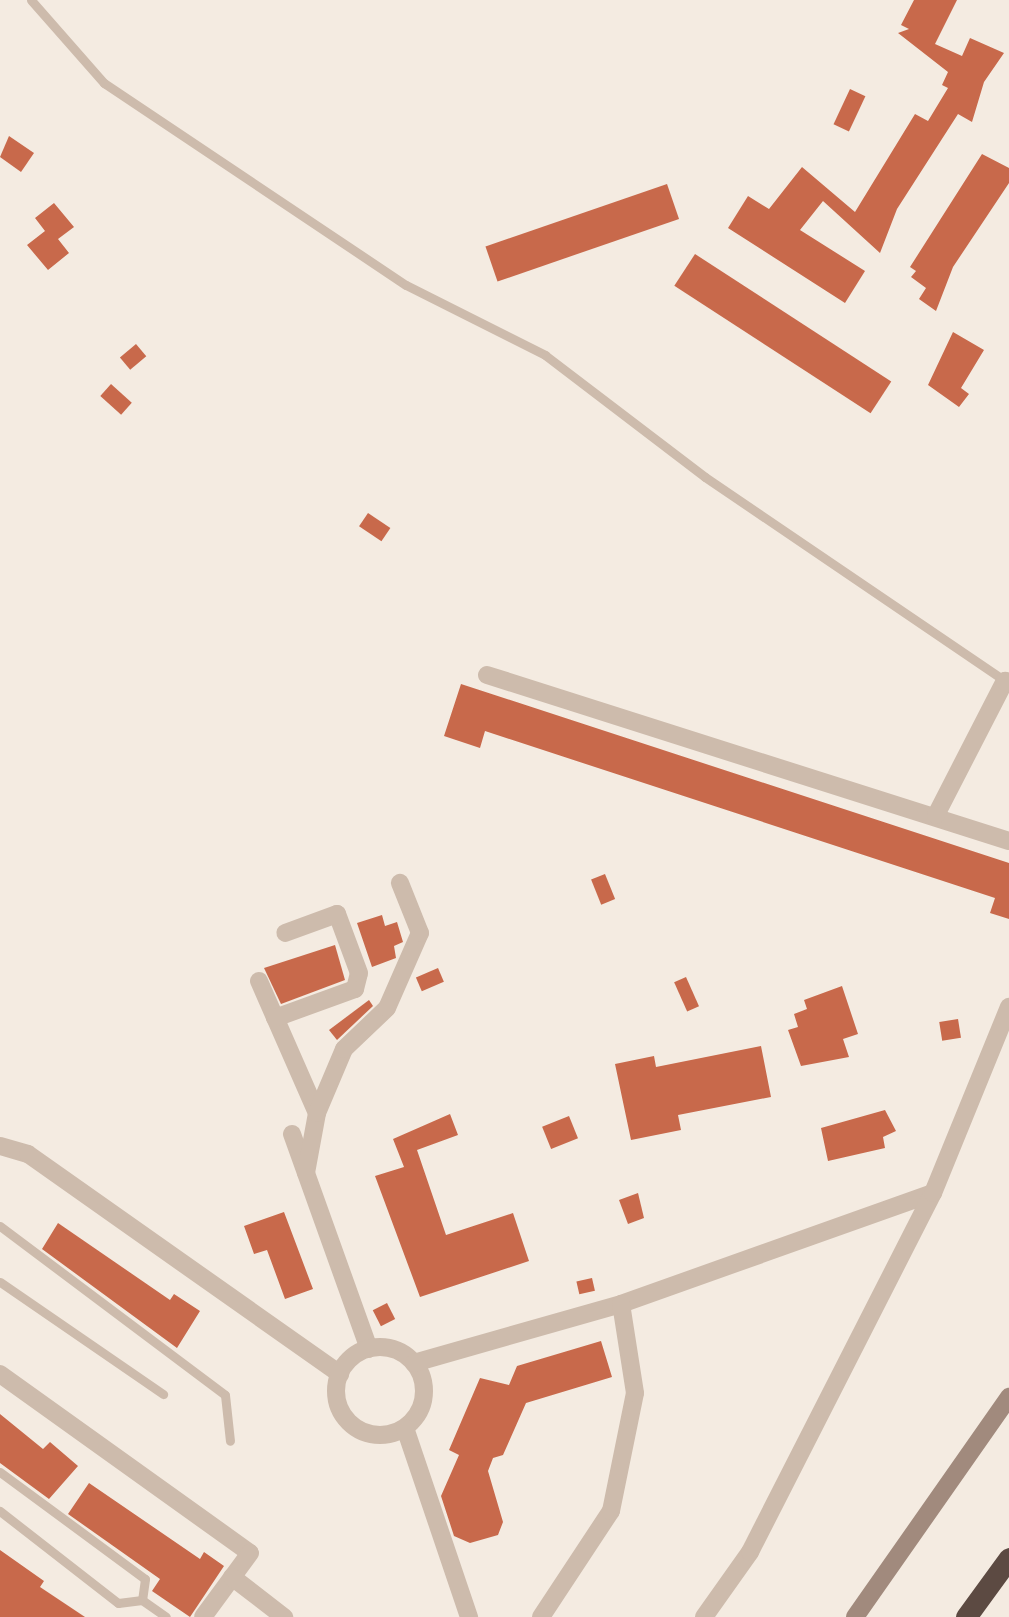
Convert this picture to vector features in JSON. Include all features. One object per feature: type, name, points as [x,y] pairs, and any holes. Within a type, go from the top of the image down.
[{"type":"highway","points":[[966,1617],[1009,1558]]},
{"type":"main road","points":[[855,1617],[1009,1397]]},
{"type":"street","points":[[487,675],[936,815],[1009,841]]},
{"type":"street","points":[[936,815],[1007,683]]},
{"type":"street","points":[[306,1174],[317,1113],[344,1049],[387,1008],[415,946],[419,933],[400,883]]},
{"type":"street","points":[[275,1018],[355,989],[359,973],[337,914],[285,933]]},
{"type":"street","points":[[259,981],[317,1113]]},
{"type":"street","points":[[704,1617],[750,1552],[933,1193],[1009,1007]]},
{"type":"street","points":[[292,1134],[369,1349]]},
{"type":"street","points":[[0,1146],[28,1154],[340,1374]]},
{"type":"street","points":[[414,1363],[621,1304],[933,1193]]},
{"type":"street","points":[[541,1617],[611,1511],[635,1393],[621,1304]]},
{"type":"street","points":[[388,1348],[414,1363],[424,1390],[422,1405],[405,1428],[378,1435],[353,1425],[338,1402],[340,1374],[348,1362],[369,1349],[388,1348]]},
{"type":"street","points":[[0,1374],[250,1553],[203,1617]]},
{"type":"street","points":[[405,1428],[469,1617]]},
{"type":"street","points":[[232,1577],[284,1617]]},
{"type":"lane","points":[[31,0],[104,83],[406,285],[545,355],[705,477],[1007,683]]},
{"type":"lane","points":[[0,1226],[225,1395],[230,1441]]},
{"type":"lane","points":[[0,1282],[163,1394]]},
{"type":"lane","points":[[0,1472],[145,1579],[142,1600]]},
{"type":"lane","points":[[0,1511],[118,1603],[142,1600],[166,1617]]},
{"type":"building","points":[[914,0],[957,0],[935,44],[962,56],[970,38],[1004,53],[984,82],[972,122],[958,114],[897,209],[880,253],[823,201],[800,230],[865,271],[845,303],[728,228],[748,196],[769,209],[802,167],[855,212],[915,114],[928,121],[948,88],[942,85],[948,72],[898,33],[909,29],[901,25]]},
{"type":"building","points":[[850,89],[865,96],[849,132],[834,124]]},
{"type":"building","points":[[9,136],[34,153],[21,172],[0,157]]},
{"type":"building","points":[[982,154],[1009,168],[1009,183],[953,267],[936,311],[919,299],[926,288],[911,277],[916,271],[910,267]]},
{"type":"building","points":[[667,184],[679,219],[498,281],[485,247]]},
{"type":"building","points":[[54,203],[74,227],[58,239],[69,253],[48,270],[27,245],[45,231],[35,218]]},
{"type":"building","points":[[695,254],[891,381],[871,413],[674,286]]},
{"type":"building","points":[[953,332],[984,350],[961,388],[969,394],[959,407],[928,385]]},
{"type":"building","points":[[136,344],[146,356],[130,370],[120,357]]},
{"type":"building","points":[[111,384],[132,403],[121,415],[100,396]]},
{"type":"building","points":[[368,513],[390,528],[381,541],[359,526]]},
{"type":"building","points":[[461,684],[1009,863],[1009,919],[990,913],[995,898],[485,731],[480,748],[444,736]]},
{"type":"building","points":[[605,874],[615,899],[601,905],[591,880]]},
{"type":"building","points":[[382,915],[385,926],[397,922],[403,942],[394,946],[396,958],[372,967],[357,923]]},
{"type":"building","points":[[335,945],[345,980],[281,1004],[264,968]]},
{"type":"building","points":[[438,968],[444,982],[422,991],[416,977]]},
{"type":"building","points":[[686,977],[699,1006],[687,1012],[674,982]]},
{"type":"building","points":[[842,986],[858,1034],[843,1039],[849,1057],[801,1066],[788,1030],[798,1027],[794,1014],[807,1009],[804,1000]]},
{"type":"building","points":[[369,1000],[373,1006],[337,1040],[329,1030]]},
{"type":"building","points":[[958,1019],[961,1038],[942,1041],[939,1022]]},
{"type":"building","points":[[761,1046],[771,1097],[678,1115],[681,1130],[631,1140],[615,1064],[654,1056],[656,1067]]},
{"type":"building","points":[[885,1110],[896,1131],[883,1137],[885,1148],[828,1161],[821,1128]]},
{"type":"building","points":[[450,1114],[458,1135],[417,1150],[446,1235],[513,1213],[529,1261],[420,1297],[375,1176],[404,1167],[393,1139]]},
{"type":"building","points":[[569,1116],[578,1138],[551,1149],[542,1127]]},
{"type":"building","points":[[638,1193],[644,1218],[628,1224],[619,1200]]},
{"type":"building","points":[[284,1212],[313,1289],[285,1299],[267,1250],[254,1254],[244,1226]]},
{"type":"building","points":[[58,1223],[170,1300],[174,1294],[200,1311],[177,1348],[42,1249]]},
{"type":"building","points":[[592,1278],[595,1291],[579,1294],[576,1282]]},
{"type":"building","points":[[387,1303],[395,1319],[381,1326],[373,1310]]},
{"type":"building","points":[[601,1341],[612,1377],[526,1403],[503,1455],[493,1458],[488,1471],[503,1522],[498,1535],[470,1543],[454,1536],[441,1496],[459,1455],[449,1450],[480,1378],[509,1385],[517,1366]]},
{"type":"building","points":[[0,1414],[43,1449],[50,1442],[78,1466],[49,1499],[0,1463]]},
{"type":"building","points":[[89,1483],[200,1559],[204,1552],[224,1566],[190,1617],[152,1591],[160,1579],[68,1514]]},
{"type":"building","points":[[0,1550],[44,1581],[40,1587],[85,1617],[0,1617]]}]
